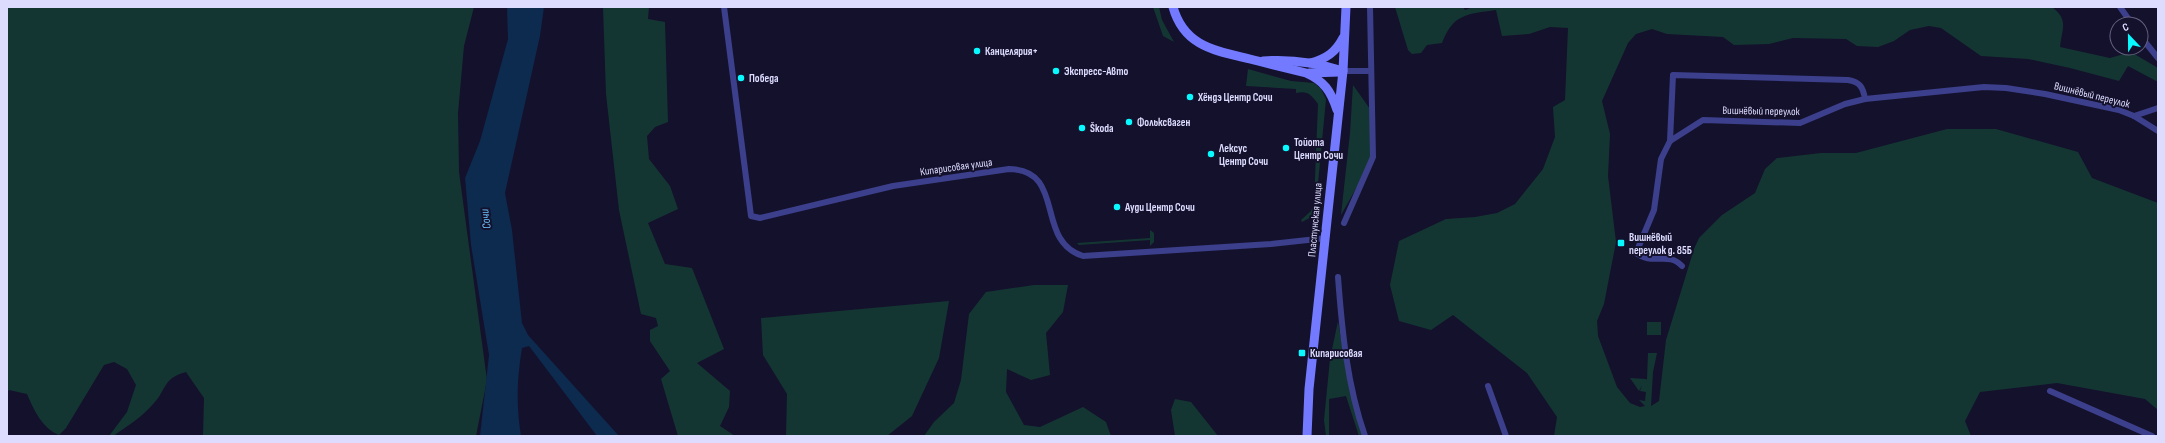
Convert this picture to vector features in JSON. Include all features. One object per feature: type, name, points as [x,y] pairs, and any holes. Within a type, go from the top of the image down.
[{"type":"main road","points":[[1173,7],[1181,26],[1188,34],[1201,44],[1220,52],[1258,61],[1307,68],[1331,74],[1343,71]]},
{"type":"main road","name":"Пластунская улица","points":[[1307,436],[1309,388],[1343,71],[1346,7]]},
{"type":"main road","points":[[1307,68],[1326,57],[1338,47],[1344,35]]},
{"type":"main road","points":[[1307,68],[1330,90],[1338,113]]},
{"type":"street","name":"Кипарисовая улица","points":[[724,7],[751,216],[760,218],[893,186],[1009,169],[1027,171],[1041,183],[1057,232],[1067,249],[1082,256],[1271,244],[1326,238]]},
{"type":"street","points":[[1344,222],[1373,157],[1370,7]]},
{"type":"street","points":[[2120,7],[2126,16]]},
{"type":"street","points":[[2149,47],[2158,58]]},
{"type":"street","points":[[1343,71],[1371,71]]},
{"type":"street","points":[[1682,266],[1677,260],[1671,258],[1647,260],[1636,253],[1654,210],[1661,159],[1670,141],[1673,75],[1848,80],[1857,82],[1861,85],[1865,99]]},
{"type":"street","name":"Вишнёвый переулок","points":[[1670,141],[1703,120],[1800,123],[1845,104],[1865,99],[1978,88],[2006,88],[2119,110],[2134,116],[2158,131]]},
{"type":"street","points":[[2134,116],[2158,108]]},
{"type":"street","points":[[1338,277],[1341,322],[1351,379],[1365,436]]},
{"type":"street","points":[[1488,386],[1506,436]]},
{"type":"street","points":[[2050,391],[2152,436]]},
{"type":"green space","points":[[7,7],[474,7],[464,46],[458,113],[459,172],[487,380],[476,436],[203,436],[204,398],[186,372],[173,377],[166,384],[158,398],[140,417],[113,436],[109,436],[127,412],[136,385],[127,369],[114,362],[104,365],[66,428],[59,435],[48,428],[39,418],[27,394],[9,390],[7,392]]},
{"type":"green space","points":[[603,7],[649,7],[648,19],[665,22],[668,122],[655,127],[647,136],[649,159],[670,186],[678,209],[648,223],[665,264],[692,268],[724,349],[697,363],[730,391],[729,407],[720,426],[735,436],[678,436],[661,379],[670,371],[650,341],[650,330],[658,326],[656,318],[641,314],[619,210],[606,94]]},
{"type":"green space","points":[[1153,7],[1159,7],[1162,20],[1174,42],[1163,36]]},
{"type":"green space","points":[[1395,7],[1463,7],[1465,10],[1473,7],[2052,7],[2063,20],[2060,47],[2110,58],[2117,56],[2138,56],[2158,68],[2158,82],[2128,66],[2119,81],[2028,59],[1981,56],[1941,28],[1929,26],[1910,30],[1894,41],[1878,47],[1857,46],[1846,39],[1793,38],[1769,44],[1734,45],[1723,37],[1667,34],[1652,29],[1636,34],[1628,43],[1602,101],[1610,134],[1608,176],[1616,242],[1604,304],[1597,321],[1598,336],[1617,387],[1630,403],[1640,407],[1645,406],[1639,400],[1645,401],[1646,392],[1640,391],[1642,385],[1639,391],[1630,378],[1646,380],[1648,353],[1657,353],[1653,372],[1651,406],[1659,401],[1666,340],[1694,249],[1699,238],[1722,215],[1755,193],[1765,169],[1777,158],[1821,153],[1856,153],[1947,129],[1996,129],[2078,152],[2092,178],[2158,203],[2158,410],[2145,399],[2057,383],[1980,392],[1965,421],[1971,436],[1554,436],[1557,417],[1527,373],[1453,315],[1431,330],[1399,321],[1390,285],[1399,241],[1446,219],[1475,217],[1497,213],[1515,204],[1543,169],[1555,137],[1553,107],[1565,100],[1568,28],[1550,27],[1529,34],[1502,36],[1496,10],[1462,17],[1451,26],[1442,43],[1427,45],[1421,53],[1412,54],[1408,50]]},
{"type":"green space","points":[[1248,69],[1291,81],[1314,83],[1321,89],[1326,99],[1315,215],[1302,222],[1301,220],[1311,211],[1314,204],[1318,104],[1309,94],[1303,92],[1296,93],[1296,89],[1246,86]]},
{"type":"green space","points":[[1353,85],[1370,109],[1371,157],[1367,169],[1341,215],[1350,133]]},
{"type":"green space","points":[[1150,230],[1154,233],[1154,242],[1150,246],[1150,240],[1079,245],[1077,243],[1150,238]]},
{"type":"green space","points":[[1034,285],[1068,285],[1063,312],[1046,333],[1050,375],[1031,380],[1007,369],[1006,392],[1024,425],[1040,427],[1083,407],[1106,422],[1111,436],[924,436],[934,422],[954,403],[961,380],[969,314],[986,292]]},
{"type":"green space","points":[[949,301],[939,358],[912,416],[887,436],[786,436],[787,394],[763,355],[761,318]]},
{"type":"green space","points":[[1338,321],[1347,376],[1362,436],[1359,436],[1346,396],[1329,399],[1329,436],[1326,436],[1324,420],[1330,359]]},
{"type":"green space","points":[[1647,322],[1661,322],[1661,335],[1647,335]]},
{"type":"green space","points":[[1175,399],[1191,402],[1218,436],[1175,436],[1171,410]]},
{"type":"water","name":"Сочи","points":[[507,7],[544,7],[540,36],[505,193],[512,230],[522,323],[528,335],[619,436],[597,436],[529,346],[522,348],[519,371],[518,403],[521,436],[480,436],[489,355],[471,245],[465,178],[480,141],[508,39]]},
{"type":"place","name":"Канцелярия+","points":[[977,51]]},
{"type":"place","name":"Экспресс-Авто","points":[[1056,71]]},
{"type":"place","name":"Победа","points":[[741,78]]},
{"type":"place","name":"Хёндэ Центр Сочи","points":[[1190,97]]},
{"type":"place","name":"Фольксваген","points":[[1129,122]]},
{"type":"place","name":"Škoda","points":[[1082,128]]},
{"type":"place","name":"Тойота Центр Сочи","points":[[1286,148]]},
{"type":"place","name":"Лексус Центр Сочи","points":[[1211,154]]},
{"type":"place","name":"Ауди Центр Сочи","points":[[1117,207]]},
{"type":"place","name":"Вишнёвый переулок д. 85Б","points":[[1621,243]]},
{"type":"place","name":"Кипарисовая","points":[[1302,353]]}]
